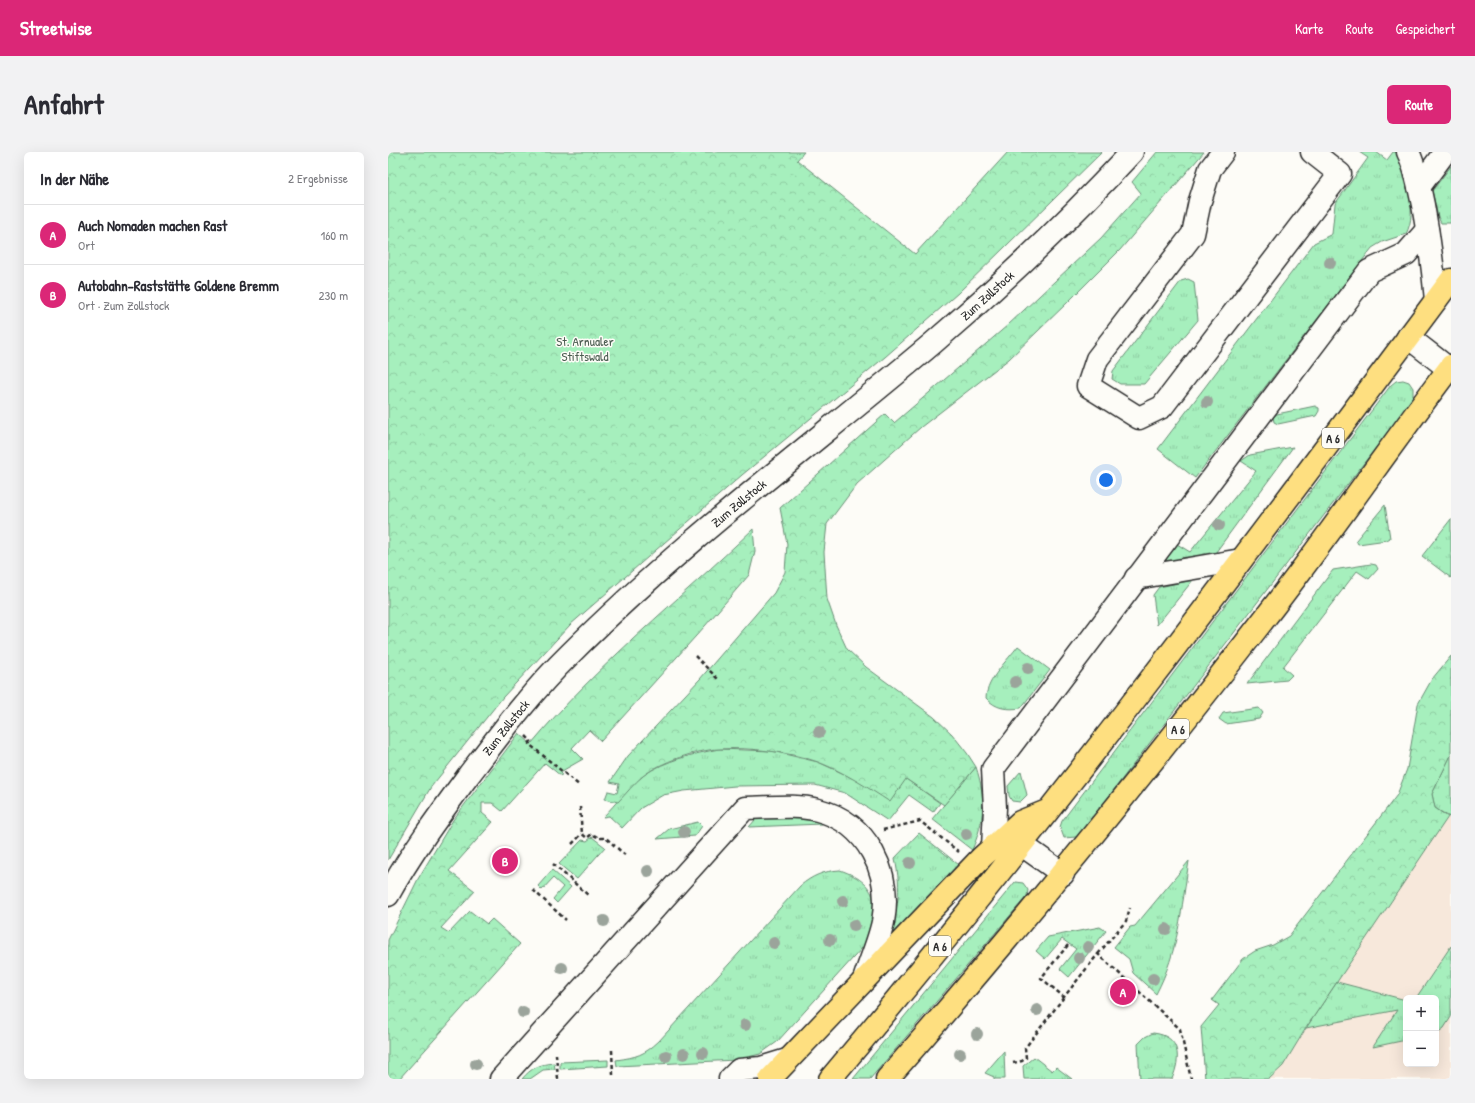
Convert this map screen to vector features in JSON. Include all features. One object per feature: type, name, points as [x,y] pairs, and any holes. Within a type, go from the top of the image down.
[{"type":"highway","name":"A 6","points":[[830,1079],[1022,846],[1047,811],[1242,560],[1451,280]]},
{"type":"highway","name":"A 6","points":[[887,1079],[1063,874],[1276,605],[1420,406],[1450,367]]},
{"type":"highway","points":[[770,1079],[993,847],[1020,822],[1047,811]]},
{"type":"street","name":"Zum Zollstock","points":[[388,895],[402,870],[441,813],[507,724],[568,655],[618,608],[752,489],[932,342],[1007,276],[1068,219],[1132,152]]},
{"type":"street","points":[[1223,152],[1210,169],[1200,201],[1193,234],[1097,359],[1088,386],[1139,418],[1162,407],[1340,174],[1312,152]]},
{"type":"street","points":[[1408,152],[1413,161],[1419,187],[1427,230],[1436,300]]},
{"type":"street","points":[[1419,187],[1445,152]]},
{"type":"street","points":[[993,847],[993,769],[1369,271],[1406,254],[1427,230]]},
{"type":"street","points":[[1408,337],[1450,367]]},
{"type":"street","points":[[1136,578],[1242,560]]},
{"type":"street","points":[[501,1079],[745,808],[793,807],[818,810],[846,821],[866,840],[883,878],[885,899],[883,922],[864,980]]},
{"type":"street","points":[[1022,846],[1063,874]]},
{"type":"street","points":[[730,1079],[739,1070],[761,1068],[787,1060]]},
{"type":"path","points":[[695,656],[718,679]]},
{"type":"path","points":[[534,750],[580,786]]},
{"type":"path","points":[[580,807],[582,834],[587,838],[592,834],[599,838],[606,838],[625,855]]},
{"type":"path","points":[[881,831],[920,821],[961,853]]},
{"type":"path","points":[[572,844],[582,834]]},
{"type":"path","points":[[553,864],[588,895]]},
{"type":"path","points":[[533,890],[566,920]]},
{"type":"path","points":[[1013,1063],[1022,1061],[1026,1058],[1025,1048],[1098,954],[1126,921],[1130,908]]},
{"type":"path","points":[[1064,997],[1041,978],[1068,945]]},
{"type":"path","points":[[1098,954],[1180,1029],[1191,1079]]},
{"type":"path","points":[[612,1050],[613,1075]]},
{"type":"path","points":[[556,1054],[558,1078]]},
{"type":"shaded area","points":[[1448,817],[1451,818],[1451,1079],[1269,1079],[1283,1066],[1306,1028]]},
{"type":"green space","name":"St. Arnualer Stiftswald","points":[[388,152],[804,152],[797,160],[915,254],[1008,152],[1102,152],[958,293],[885,357],[742,475],[570,625],[503,697],[431,787],[388,860]]},
{"type":"green space","points":[[1157,152],[1204,152],[1120,250],[1067,303],[1009,359],[921,427],[857,484],[827,524],[824,552],[827,599],[836,625],[847,649],[866,667],[934,717],[952,734],[976,767],[944,805],[906,779],[890,802],[846,775],[807,758],[769,751],[743,749],[719,749],[690,754],[650,771],[633,785],[618,802],[605,799],[608,791],[617,793],[619,784],[610,782],[628,756],[700,679],[774,593],[785,572],[787,544],[780,508],[885,414],[894,423],[1008,325],[1101,238],[1141,193],[1132,182]]},
{"type":"green space","points":[[1359,152],[1376,152],[1387,160],[1393,152],[1398,152],[1407,183],[1411,204],[1410,224],[1406,234],[1382,242],[1372,248],[1195,478],[1158,449],[1314,243],[1332,234],[1335,204],[1368,158]]},
{"type":"green space","points":[[1451,166],[1451,223],[1441,223],[1438,217],[1432,191]]},
{"type":"green space","points":[[1188,279],[1194,282],[1198,320],[1144,384],[1120,384],[1112,379],[1113,371],[1181,281]]},
{"type":"green space","points":[[1403,380],[1409,382],[1413,388],[1413,399],[1080,834],[1076,837],[1064,838],[1060,827],[1062,821],[1391,385],[1396,381]]},
{"type":"green space","points":[[1315,406],[1319,408],[1316,416],[1278,424],[1274,422],[1273,417],[1277,414]]},
{"type":"green space","points":[[1293,447],[1213,556],[1163,563],[1177,544],[1190,552],[1256,471],[1241,461],[1250,455]]},
{"type":"green space","points":[[1385,505],[1390,538],[1387,540],[1358,544],[1356,540]]},
{"type":"green space","points":[[1451,519],[1451,578],[1422,556]]},
{"type":"green space","points":[[753,529],[755,551],[749,575],[601,741],[589,730],[572,748],[583,759],[562,771],[561,776],[545,763],[502,811],[492,803],[482,803],[482,813],[493,822],[449,871],[475,891],[441,928],[449,933],[470,911],[487,924],[492,919],[520,944],[399,1079],[388,1079],[388,940],[418,879],[453,820],[519,733],[531,744],[583,687]]},
{"type":"green space","points":[[1371,564],[1376,565],[1378,569],[1369,579],[1357,571],[1283,667],[1292,675],[1287,680],[1247,684],[1333,570]]},
{"type":"green space","points":[[1193,580],[1157,625],[1153,595],[1159,587]]},
{"type":"green space","points":[[1018,646],[1050,670],[1021,708],[1011,709],[998,707],[986,698],[987,691],[998,670]]},
{"type":"green space","points":[[1451,656],[1451,755],[1432,794],[1435,808],[1448,817],[1306,1028],[1283,1066],[1269,1079],[1205,1079],[1201,1027],[1219,1005],[1212,1000],[1243,959],[1255,951],[1273,945],[1289,936],[1397,795],[1407,769],[1418,704],[1432,679]]},
{"type":"green space","points":[[1259,708],[1263,713],[1259,719],[1226,724],[1219,719],[1223,713]]},
{"type":"green space","points":[[719,749],[772,751],[818,762],[853,778],[906,779],[940,803],[933,812],[909,795],[888,821],[845,793],[815,785],[735,786],[684,791],[663,795],[641,808],[622,828],[609,816],[603,817],[633,784],[652,770],[680,758]]},
{"type":"green space","points":[[1451,755],[1451,818],[1435,808],[1432,794]]},
{"type":"green space","points":[[976,767],[983,799],[983,808],[980,829],[972,850],[932,819]]},
{"type":"green space","points":[[1021,771],[1027,795],[1020,802],[1012,801],[1009,796],[1008,786]]},
{"type":"green space","points":[[774,816],[812,818],[818,820],[822,824],[749,827],[756,819]]},
{"type":"green space","points":[[698,822],[702,826],[695,836],[657,839],[669,829]]},
{"type":"green space","points":[[919,833],[959,865],[888,939],[898,899],[898,881],[895,858]]},
{"type":"green space","points":[[592,837],[605,847],[577,879],[559,864],[582,840],[587,841]]},
{"type":"green space","points":[[1189,861],[1174,946],[1164,978],[1156,994],[1133,973],[1129,959],[1114,947],[1130,927],[1135,926]]},
{"type":"green space","points":[[552,870],[571,887],[557,903],[553,899],[563,887],[553,878],[542,890],[538,886]]},
{"type":"green space","points":[[840,870],[854,876],[864,883],[870,891],[874,901],[875,911],[869,934],[863,947],[777,1042],[760,1054],[736,1060],[617,1066],[616,1060],[640,1055],[659,1041],[800,886],[809,879],[818,875]]},
{"type":"green space","points":[[1015,882],[1023,883],[1028,890],[1027,896],[870,1079],[853,1079]]},
{"type":"green space","points":[[1100,927],[1106,931],[1069,977],[1060,969],[1076,949],[1062,939],[1045,959],[1036,951],[1048,937]]},
{"type":"green space","points":[[1451,946],[1451,1017],[1444,1028],[1439,1032],[1439,995],[1418,995]]},
{"type":"green space","points":[[1337,982],[1403,999],[1403,1041],[1373,1047],[1397,1010],[1306,1028]]},
{"type":"green space","points":[[1153,1033],[1169,1038],[1174,1043],[1177,1063],[1172,1079],[1140,1079],[1138,1044],[1145,1037]]},
{"type":"green space","points":[[1004,1051],[1005,1079],[994,1079],[994,1077],[985,1073]]},
{"type":"green space","points":[[1034,1057],[1052,1071],[1056,1067],[1072,1079],[1024,1079],[1023,1066]]},
{"type":"green space","points":[[608,1060],[608,1066],[560,1069],[560,1062]]},
{"type":"green space","points":[[554,1063],[555,1069],[543,1070],[530,1079],[522,1079],[536,1067]]},
{"type":"place","name":"Autobahn-Raststätte Goldene Bremm","points":[[505,861]]},
{"type":"place","name":"Auch Nomaden machen Rast","points":[[1123,992]]}]
